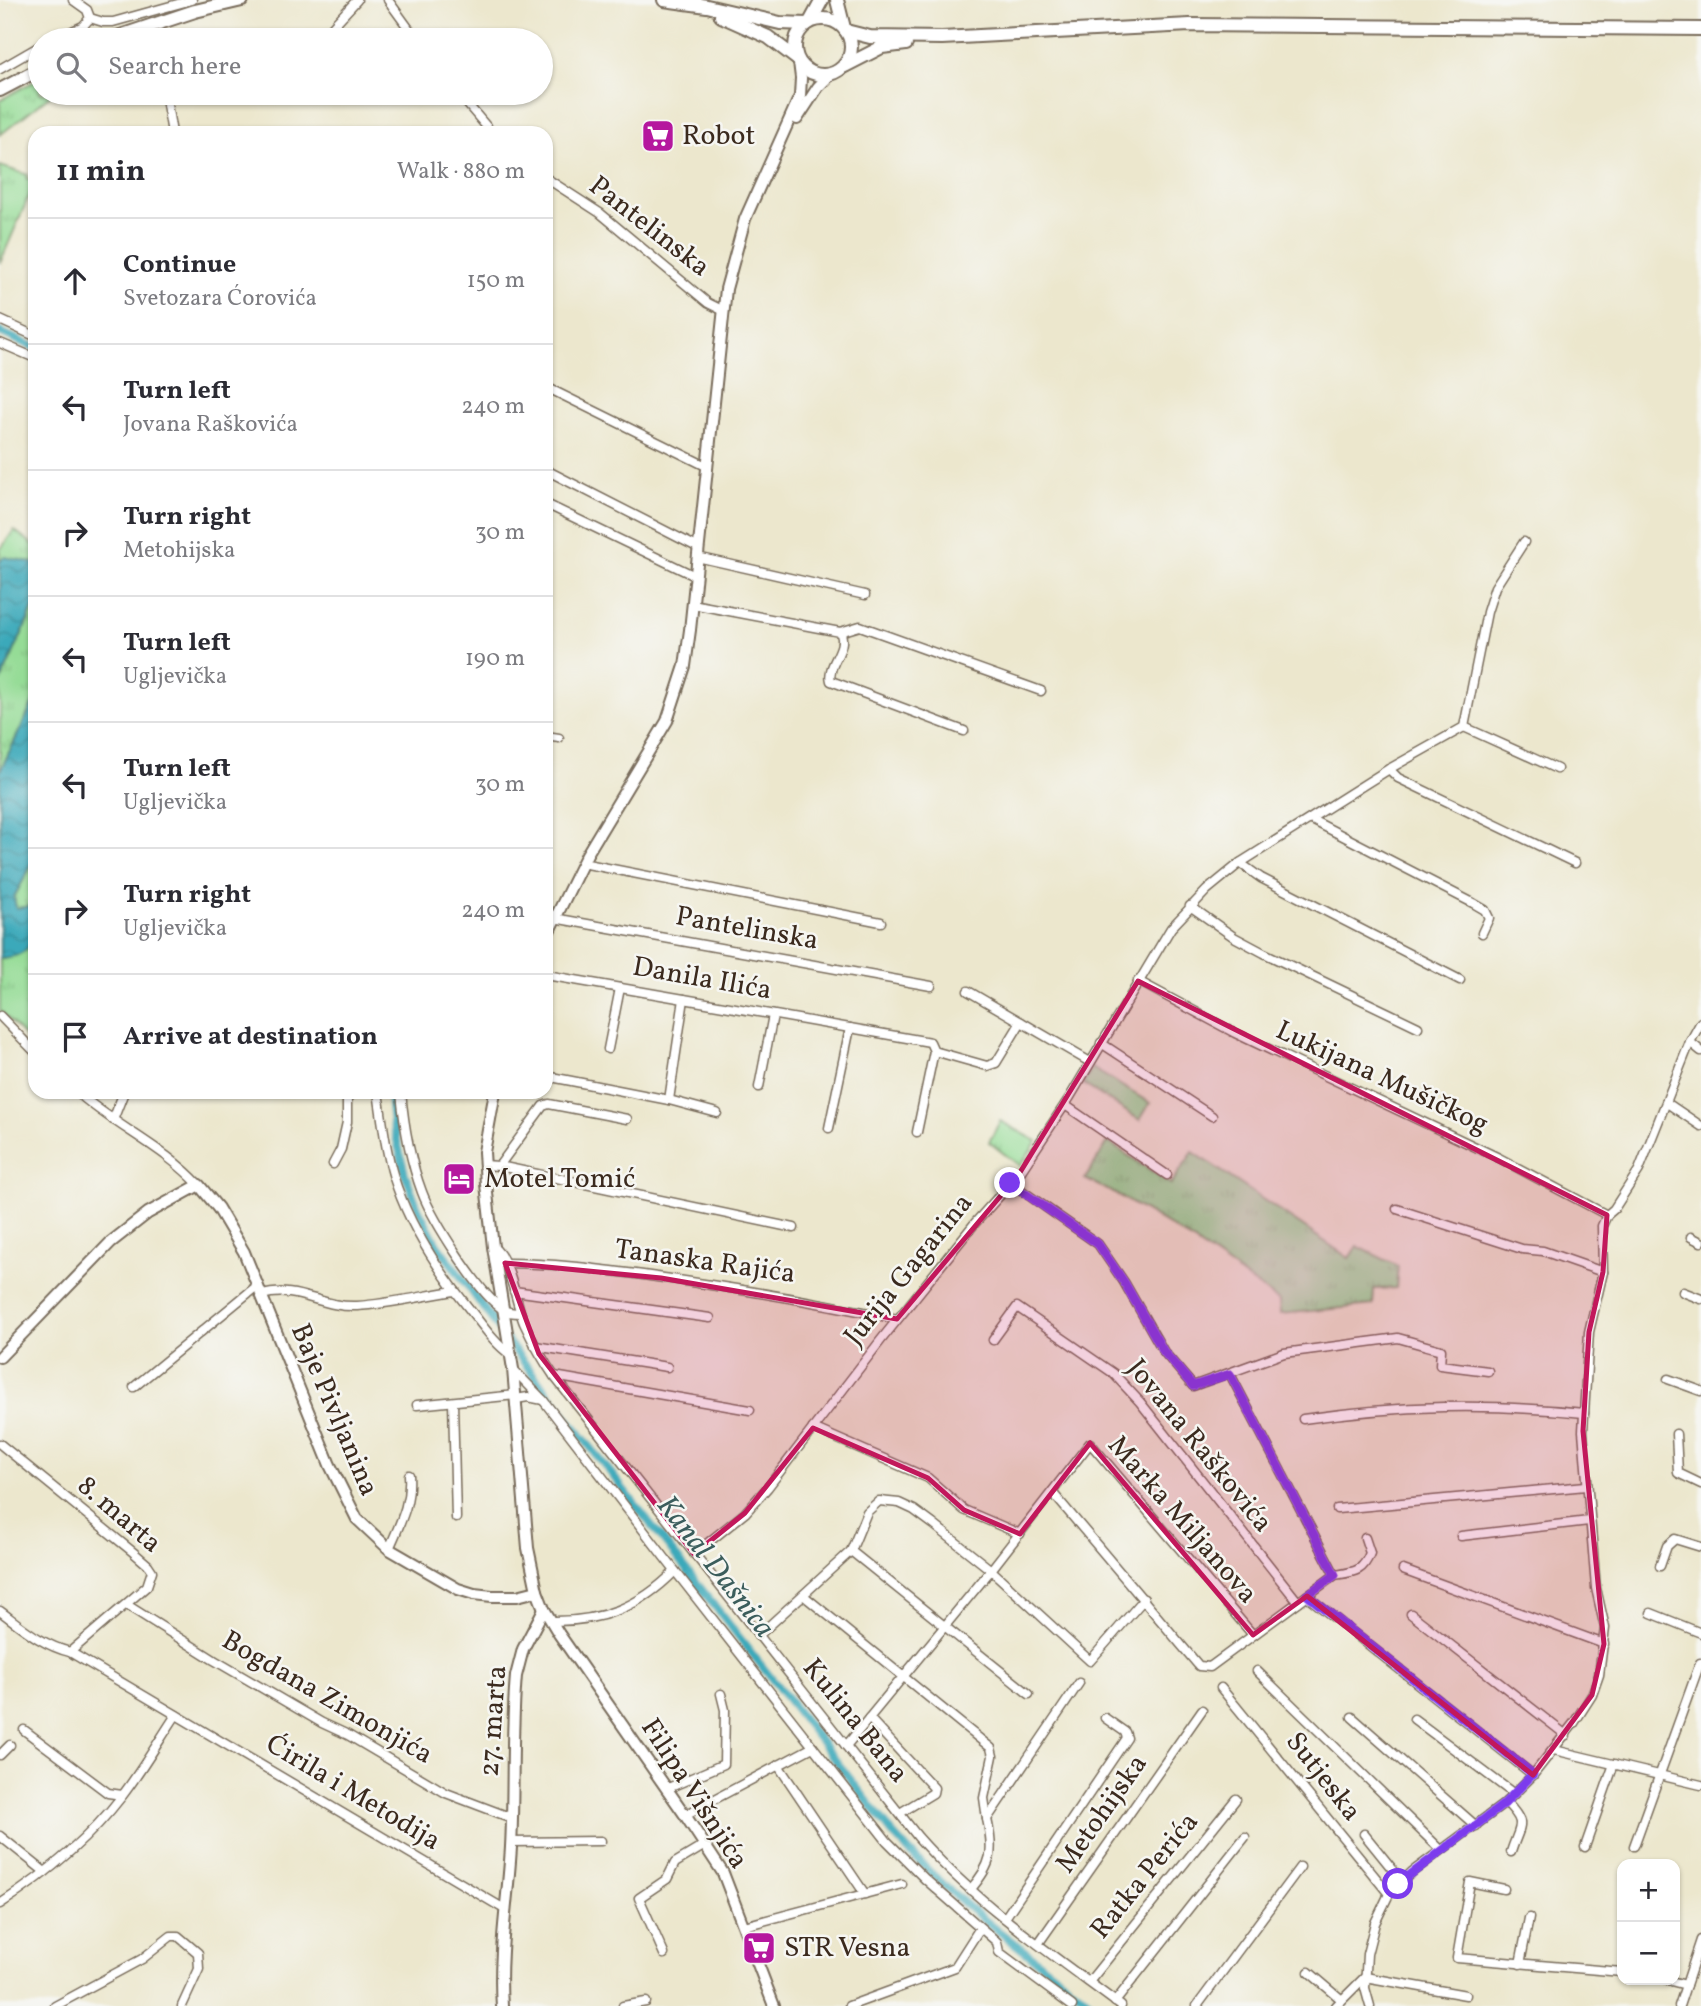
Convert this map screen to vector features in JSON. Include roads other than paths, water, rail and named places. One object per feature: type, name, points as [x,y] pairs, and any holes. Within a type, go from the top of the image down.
[{"type":"main road","points":[[144,28],[195,11],[242,0]]},
{"type":"main road","points":[[664,0],[707,5],[780,23],[808,23],[828,19],[845,29],[870,37],[942,38],[1190,25],[1701,29]]},
{"type":"main road","points":[[773,158],[800,96],[801,78],[795,44],[797,36],[821,0]]},
{"type":"main road","points":[[837,0],[851,49],[844,66]]},
{"type":"main road","points":[[681,3],[750,27],[768,37],[812,74],[830,75]]},
{"type":"main road","points":[[773,158],[809,100],[830,75],[882,47],[942,38]]},
{"type":"main road","points":[[0,90],[28,75]]},
{"type":"main road","name":"Pantelinska","points":[[554,918],[582,863],[667,721],[685,666],[726,289],[740,233],[773,158]]},
{"type":"main road","points":[[494,1099],[484,1165],[493,1247],[505,1311]]},
{"type":"main road","points":[[0,1357],[111,1242],[148,1213],[199,1185]]},
{"type":"main road","name":"Baje Pivljanina","points":[[199,1185],[235,1234],[343,1495],[357,1519],[389,1549],[440,1580],[474,1594],[517,1596],[537,1591]]},
{"type":"main road","name":"Filipa Višnjića","points":[[505,1311],[516,1397],[526,1533],[537,1591],[551,1621],[723,1873],[774,2006]]},
{"type":"main road","name":"27. marta","points":[[502,2006],[499,1971],[511,1842],[516,1676],[523,1649],[544,1609]]},
{"type":"street","points":[[73,0],[87,10],[90,18]]},
{"type":"street","points":[[90,18],[113,22],[192,0]]},
{"type":"street","points":[[331,28],[357,0]]},
{"type":"street","points":[[387,0],[408,28]]},
{"type":"street","points":[[79,28],[90,18]]},
{"type":"street","points":[[0,69],[28,53]]},
{"type":"street","points":[[167,105],[171,126]]},
{"type":"street","points":[[468,105],[486,126]]},
{"type":"street","name":"Pantelinska","points":[[553,183],[600,213],[708,303],[724,311]]},
{"type":"street","points":[[0,320],[28,333]]},
{"type":"street","points":[[0,342],[28,355]]},
{"type":"street","points":[[553,390],[708,467]]},
{"type":"street","points":[[553,474],[697,552],[865,595]]},
{"type":"street","points":[[553,507],[695,576]]},
{"type":"street","points":[[1524,542],[1495,587],[1487,612],[1464,727],[1557,769]]},
{"type":"street","points":[[692,604],[840,632],[860,626],[1041,691]]},
{"type":"street","points":[[840,632],[842,641],[829,675],[831,681],[964,731]]},
{"type":"street","name":"Jurija Gagarina","points":[[694,1554],[745,1513],[897,1319],[1010,1183],[1065,1105],[1171,928],[1190,906],[1240,863],[1389,769],[1464,727]]},
{"type":"street","points":[[553,737],[559,738]]},
{"type":"street","points":[[1389,769],[1398,778],[1574,863]]},
{"type":"street","points":[[1312,820],[1485,910],[1489,918],[1482,933]]},
{"type":"street","name":"Pantelinska","points":[[582,863],[881,922]]},
{"type":"street","points":[[1240,863],[1261,878],[1460,980]]},
{"type":"street","points":[[1190,906],[1234,937],[1264,953],[1418,1027]]},
{"type":"street","name":"Pantelinska","points":[[554,918],[932,986]]},
{"type":"street","name":"Danila Ilića","points":[[553,976],[930,1042],[934,1051],[986,1066],[996,1063],[1021,1022]]},
{"type":"street","name":"Lukijana Mušičkog","points":[[1138,981],[1235,1033],[1499,1158],[1607,1215]]},
{"type":"street","points":[[608,1049],[620,988]]},
{"type":"street","points":[[968,991],[1090,1062]]},
{"type":"street","points":[[669,1100],[684,999]]},
{"type":"street","points":[[760,1087],[773,1015]]},
{"type":"street","points":[[0,1016],[28,1045]]},
{"type":"street","points":[[1370,2006],[1365,1988],[1369,1938],[1389,1894],[1514,1794],[1566,1735],[1592,1695],[1599,1675],[1605,1628],[1596,1588],[1589,1521],[1584,1413],[1589,1332],[1603,1272],[1602,1226],[1639,1170],[1690,1042],[1701,1022]]},
{"type":"street","points":[[829,1128],[850,1028]]},
{"type":"street","points":[[1690,1042],[1701,1051]]},
{"type":"street","points":[[1101,1043],[1212,1116]]},
{"type":"street","points":[[917,1132],[934,1051]]},
{"type":"street","points":[[553,1077],[669,1100],[717,1113]]},
{"type":"street","points":[[86,1099],[182,1167],[199,1185]]},
{"type":"street","points":[[113,1120],[121,1099]]},
{"type":"street","points":[[333,1164],[344,1136],[347,1099]]},
{"type":"street","points":[[379,1099],[387,1149],[397,1186],[411,1220],[454,1291],[511,1355]]},
{"type":"street","points":[[402,1099],[408,1141],[423,1194],[440,1226],[485,1292],[505,1311],[520,1313]]},
{"type":"street","points":[[1667,1103],[1701,1126]]},
{"type":"street","points":[[499,1166],[543,1106],[548,1104],[626,1119]]},
{"type":"street","points":[[1065,1105],[1167,1175]]},
{"type":"street","points":[[484,1165],[794,1228]]},
{"type":"street","points":[[1010,1183],[1098,1244],[1124,1282],[1164,1352],[1193,1386],[1284,1353],[1398,1338],[1441,1350],[1440,1364],[1488,1371]]},
{"type":"street","points":[[1397,1209],[1522,1249],[1543,1251],[1603,1272]]},
{"type":"street","points":[[1691,1237],[1701,1242]]},
{"type":"street","name":"Kulina Bana","points":[[493,1247],[505,1263],[520,1313],[535,1346],[554,1376],[945,1868],[1004,1918],[1118,2004],[1245,1837]]},
{"type":"street","name":"Tanaska Rajića","points":[[505,1263],[560,1265],[661,1278],[798,1298],[897,1319]]},
{"type":"street","points":[[134,1387],[260,1290],[288,1291],[332,1305],[357,1306],[454,1291]]},
{"type":"street","points":[[514,1291],[710,1318]]},
{"type":"street","points":[[1683,1292],[1701,1299]]},
{"type":"street","name":"Jovana Raškovića","points":[[993,1340],[1017,1307],[1114,1373],[1140,1402],[1298,1602]]},
{"type":"street","points":[[535,1346],[667,1367]]},
{"type":"street","points":[[513,1369],[543,1400],[887,1841],[925,1880],[997,1942],[999,1952],[1072,2006]]},
{"type":"street","points":[[1230,1374],[1335,1575]]},
{"type":"street","points":[[554,1376],[750,1410]]},
{"type":"street","points":[[1668,1379],[1701,1391]]},
{"type":"street","points":[[417,1405],[528,1396],[543,1400]]},
{"type":"street","points":[[453,1402],[456,1518]]},
{"type":"street","points":[[1303,1419],[1393,1408],[1472,1405],[1584,1413]]},
{"type":"street","points":[[813,1428],[928,1478],[964,1510],[1020,1534]]},
{"type":"street","points":[[1676,1434],[1678,1473],[1701,1484]]},
{"type":"street","name":"Marka Miljanova","points":[[846,1746],[1020,1534],[1090,1443],[1252,1636]]},
{"type":"street","name":"8. marta","points":[[0,1444],[151,1568],[152,1575],[147,1586],[70,1652]]},
{"type":"street","points":[[389,1549],[405,1515],[410,1492],[409,1475]]},
{"type":"street","points":[[1337,1509],[1586,1486]]},
{"type":"street","points":[[1052,1492],[1199,1666],[1210,1667],[1335,1575],[1353,1572],[1366,1565],[1370,1553],[1365,1538]]},
{"type":"street","points":[[758,1636],[851,1551],[867,1512],[873,1505],[886,1501],[914,1510],[991,1570],[1090,1661],[1144,1599]]},
{"type":"street","points":[[1461,1536],[1589,1521]]},
{"type":"street","points":[[1660,1566],[1667,1545],[1675,1539],[1701,1547]]},
{"type":"street","points":[[851,1551],[1029,1694]]},
{"type":"street","points":[[1403,1570],[1604,1644]]},
{"type":"street","points":[[551,1621],[610,1615],[645,1597],[675,1571]]},
{"type":"street","points":[[803,1595],[991,1748],[993,1756],[984,1798],[992,1850],[983,1872],[970,1890]]},
{"type":"street","points":[[1307,1595],[1533,1774]]},
{"type":"street","name":"Bogdana Zimonjića","points":[[127,1605],[307,1715],[348,1735],[446,1793],[512,1818]]},
{"type":"street","name":"Ćirila i Metodija","points":[[0,1611],[37,1639],[53,1648],[70,1652],[506,1910]]},
{"type":"street","points":[[1651,1613],[1701,1633]]},
{"type":"street","points":[[1411,1614],[1566,1735]]},
{"type":"street","points":[[1634,1846],[1700,1663]]},
{"type":"street","points":[[1257,1671],[1441,1850]]},
{"type":"street","points":[[987,1819],[1079,1683]]},
{"type":"street","name":"Sutjeska","points":[[1221,1688],[1389,1894]]},
{"type":"street","points":[[666,1788],[724,1764],[725,1710],[721,1694]]},
{"type":"street","name":"Metohijska","points":[[1038,1944],[1202,1710]]},
{"type":"street","points":[[0,1903],[45,1872],[86,1836],[122,1795],[176,1714]]},
{"type":"street","points":[[1352,1717],[1476,1826]]},
{"type":"street","points":[[869,1718],[935,1791],[900,1813]]},
{"type":"street","points":[[1004,1918],[1127,1738],[1125,1732],[1105,1718]]},
{"type":"street","points":[[1414,1719],[1514,1794]]},
{"type":"street","points":[[24,1730],[108,1793],[122,1795]]},
{"type":"street","points":[[0,1755],[10,1745]]},
{"type":"street","points":[[685,1815],[813,1747]]},
{"type":"street","points":[[1554,1750],[1701,1784]]},
{"type":"street","points":[[1585,1847],[1614,1764]]},
{"type":"street","points":[[778,1765],[865,1894]]},
{"type":"street","name":"Ratka Perića","points":[[1089,1982],[1236,1799]]},
{"type":"street","points":[[1506,1802],[1519,1816],[1521,1823],[1511,1852]]},
{"type":"street","points":[[1364,1834],[1402,1881]]},
{"type":"street","points":[[0,1836],[45,1872]]},
{"type":"street","points":[[511,1842],[601,1842]]},
{"type":"street","points":[[664,1954],[639,1898],[667,1879],[676,1863],[705,1845]]},
{"type":"street","points":[[1197,2006],[1300,1867]]},
{"type":"street","points":[[1504,1889],[1470,1882],[1457,1958],[1617,1972]]},
{"type":"street","points":[[744,1926],[902,1884]]},
{"type":"street","points":[[1520,1964],[1529,1918]]},
{"type":"street","points":[[849,2006],[954,1967],[980,1928]]},
{"type":"street","points":[[55,2006],[142,1959],[171,1936],[178,1936],[198,1953],[200,1962],[182,2006]]},
{"type":"street","points":[[1679,2006],[1701,1940]]},
{"type":"street","points":[[1309,1972],[1339,2003],[1365,1976]]},
{"type":"street","points":[[1365,1976],[1466,1995]]},
{"type":"street","points":[[1680,1983],[1686,1985]]},
{"type":"street","points":[[624,2006],[646,2002]]},
{"type":"water","points":[[4,557],[28,562],[28,620],[0,683],[0,561]]},
{"type":"water","points":[[28,713],[28,872],[14,897],[16,908],[28,907],[28,947],[20,954],[0,958],[0,771]]},
{"type":"waterway","name":"Kanal Dašnica","points":[[0,332],[28,345]]},
{"type":"waterway","name":"Kanal Dašnica","points":[[391,1099],[393,1124],[405,1174],[418,1208],[437,1244],[512,1347],[894,1835],[965,1904],[1096,2006]]},
{"type":"place","name":"Robot","points":[[658,136]]},
{"type":"place","name":"Motel Tomić","points":[[459,1179]]},
{"type":"place","name":"STR Vesna","points":[[759,1948]]}]
